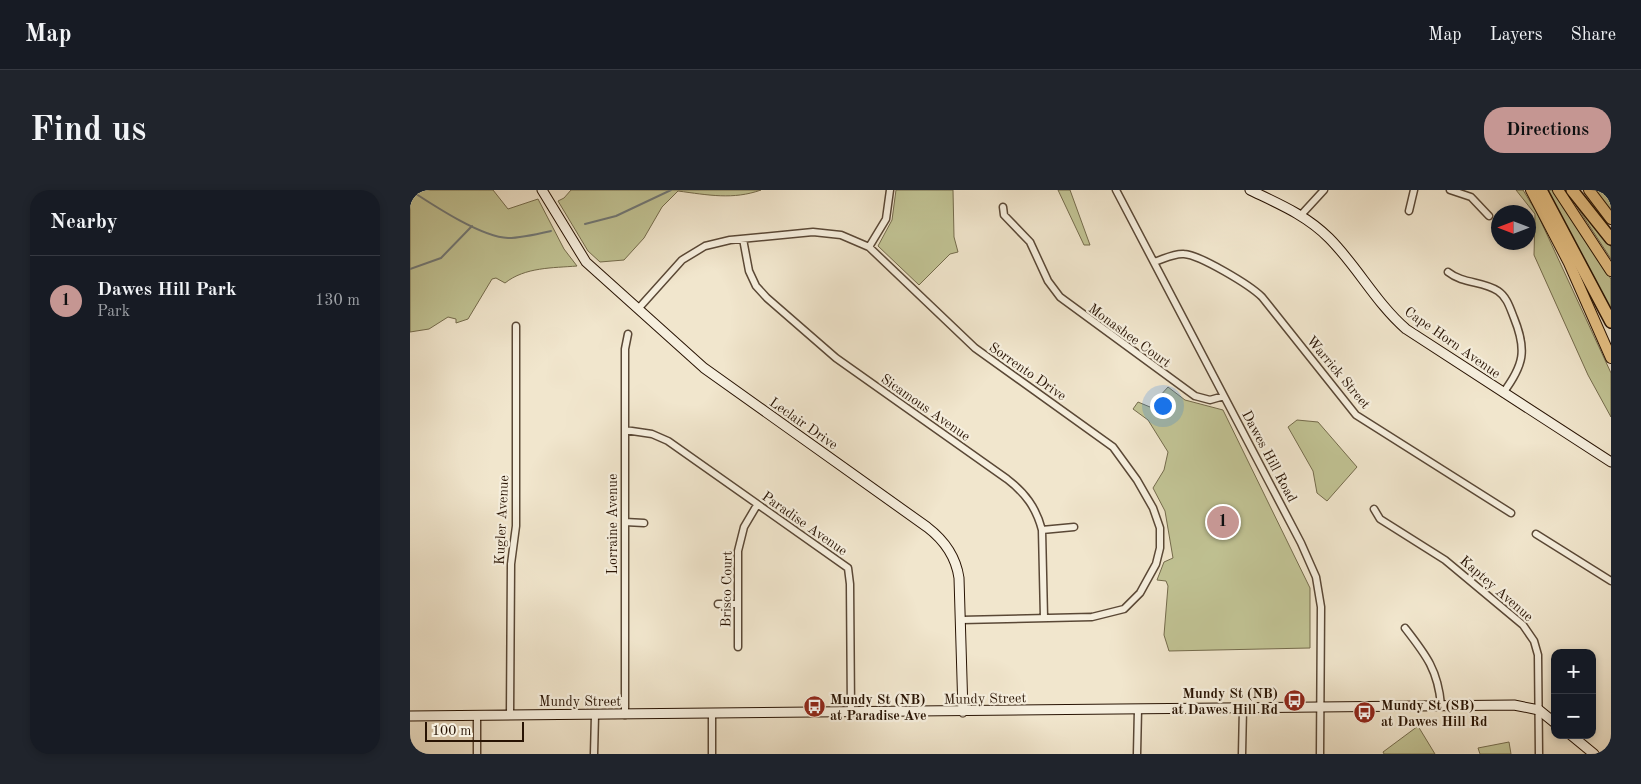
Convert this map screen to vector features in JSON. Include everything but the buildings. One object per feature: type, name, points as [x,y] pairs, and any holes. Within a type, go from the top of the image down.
[{"type":"highway","points":[[1541,190],[1611,322]]},
{"type":"highway","points":[[1572,190],[1611,239]]},
{"type":"highway","points":[[1577,190],[1611,239]]},
{"type":"main road","points":[[1531,190],[1569,263],[1611,358]]},
{"type":"main road","points":[[1558,190],[1611,271]]},
{"type":"main road","points":[[1589,190],[1611,219]]},
{"type":"street","name":"Leclair Drive","points":[[542,190],[586,262],[638,309],[715,376],[938,536],[951,554],[958,570],[963,712]]},
{"type":"street","points":[[869,247],[886,219],[890,190]]},
{"type":"street","name":"Dawes Hill Road","points":[[1116,190],[1301,543],[1316,577],[1321,607],[1320,754]]},
{"type":"street","name":"Cape Horn Avenue","points":[[1250,190],[1301,214],[1336,246],[1396,320],[1423,341],[1611,462]]},
{"type":"street","points":[[1301,214],[1324,190]]},
{"type":"street","points":[[1410,211],[1414,190]]},
{"type":"street","points":[[1450,190],[1471,197],[1489,216]]},
{"type":"street","name":"Monashee Court","points":[[1003,207],[1004,215],[1030,242],[1052,288],[1066,304],[1195,396],[1210,400],[1224,396]]},
{"type":"street","name":"Sorrento Drive","points":[[638,309],[682,260],[693,252],[712,244],[743,239],[827,232],[848,237],[869,247],[975,348],[1113,447],[1128,466],[1154,508],[1160,534],[1156,564],[1145,585],[1124,609],[1092,617],[961,620]]},
{"type":"street","name":"Sicamous Avenue","points":[[743,239],[749,271],[756,286],[767,298],[836,358],[1016,486],[1034,508],[1042,530],[1044,618]]},
{"type":"street","name":"Warrick Street","points":[[1154,262],[1176,254],[1188,254],[1248,284],[1262,297],[1356,415],[1511,513]]},
{"type":"street","points":[[1448,272],[1456,279],[1496,290],[1504,297],[1510,307],[1521,336],[1523,350],[1519,367],[1503,393]]},
{"type":"street","name":"Kugler Avenue","points":[[510,715],[511,564],[516,526],[516,326]]},
{"type":"street","name":"Lorraine Avenue","points":[[625,715],[625,350],[628,334]]},
{"type":"street","name":"Paradise Avenue","points":[[625,430],[652,434],[668,441],[757,506],[848,568],[850,584],[850,713]]},
{"type":"street","name":"Brisco Court","points":[[738,647],[739,543],[744,527],[757,506]]},
{"type":"street","name":"Kaptey Avenue","points":[[1374,509],[1380,519],[1445,560],[1526,629],[1534,641],[1538,655],[1538,754]]},
{"type":"street","points":[[625,522],[644,523]]},
{"type":"street","points":[[1042,530],[1074,527]]},
{"type":"street","points":[[1536,534],[1611,581]]},
{"type":"street","points":[[718,604],[738,604]]},
{"type":"street","points":[[1405,628],[1435,671],[1440,705]]},
{"type":"street","name":"Mundy Street","points":[[410,716],[963,712],[1514,705],[1539,710],[1551,720]]},
{"type":"street","points":[[1242,754],[1243,708]]},
{"type":"street","points":[[1137,754],[1138,709]]},
{"type":"street","points":[[712,714],[712,754]]},
{"type":"street","points":[[594,754],[595,715]]},
{"type":"street","points":[[477,716],[477,754]]},
{"type":"street","points":[[1576,739],[1594,754]]},
{"type":"green space","points":[[410,190],[493,190],[508,209],[538,199],[564,249],[577,266],[530,271],[505,283],[496,278],[492,279],[468,319],[456,323],[456,319],[448,317],[429,329],[410,332]]},
{"type":"green space","points":[[571,190],[761,190],[730,196],[678,191],[662,207],[644,238],[624,260],[600,262],[588,251],[558,201],[564,198]]},
{"type":"green space","points":[[896,190],[953,190],[954,237],[958,252],[950,254],[919,285],[878,246],[892,220]]},
{"type":"green space","points":[[1058,190],[1070,190],[1090,245],[1084,245]]},
{"type":"green space","points":[[1516,190],[1523,190],[1532,205],[1528,205]]},
{"type":"green space","points":[[1547,190],[1553,190],[1611,279],[1611,311]]},
{"type":"green space","points":[[1566,190],[1568,190],[1611,247],[1611,259]]},
{"type":"green space","points":[[1595,190],[1611,190],[1611,211]]},
{"type":"green space","points":[[1536,211],[1611,373],[1611,417],[1588,375],[1534,255],[1534,250],[1536,250]]},
{"type":"green space","points":[[1168,387],[1185,400],[1223,410],[1310,588],[1310,648],[1169,651],[1164,635],[1168,586],[1166,581],[1157,580],[1164,562],[1173,558],[1165,511],[1153,488],[1164,470],[1168,452],[1148,420],[1133,409],[1138,402],[1150,407]]},
{"type":"green space","points":[[1297,420],[1318,422],[1357,467],[1327,501],[1317,493],[1313,471],[1288,427]]},
{"type":"green space","points":[[1418,726],[1435,754],[1384,754],[1383,752]]},
{"type":"green space","points":[[1509,742],[1511,754],[1480,754],[1478,748]]},
{"type":"waterway","points":[[410,190],[471,226],[497,236],[508,238],[530,236],[551,231]]},
{"type":"waterway","points":[[585,224],[616,216],[671,190]]},
{"type":"waterway","points":[[410,269],[441,258],[472,226]]},
{"type":"place","name":"Dawes Hill Park","points":[[1223,522]]},
{"type":"place","name":"Mundy St (NB) at Dawes Hill Rd","points":[[1294,701]]},
{"type":"place","name":"Mundy St (NB) at Paradise Ave","points":[[814,707]]},
{"type":"place","name":"Mundy St (SB) at Dawes Hill Rd","points":[[1365,713]]}]
